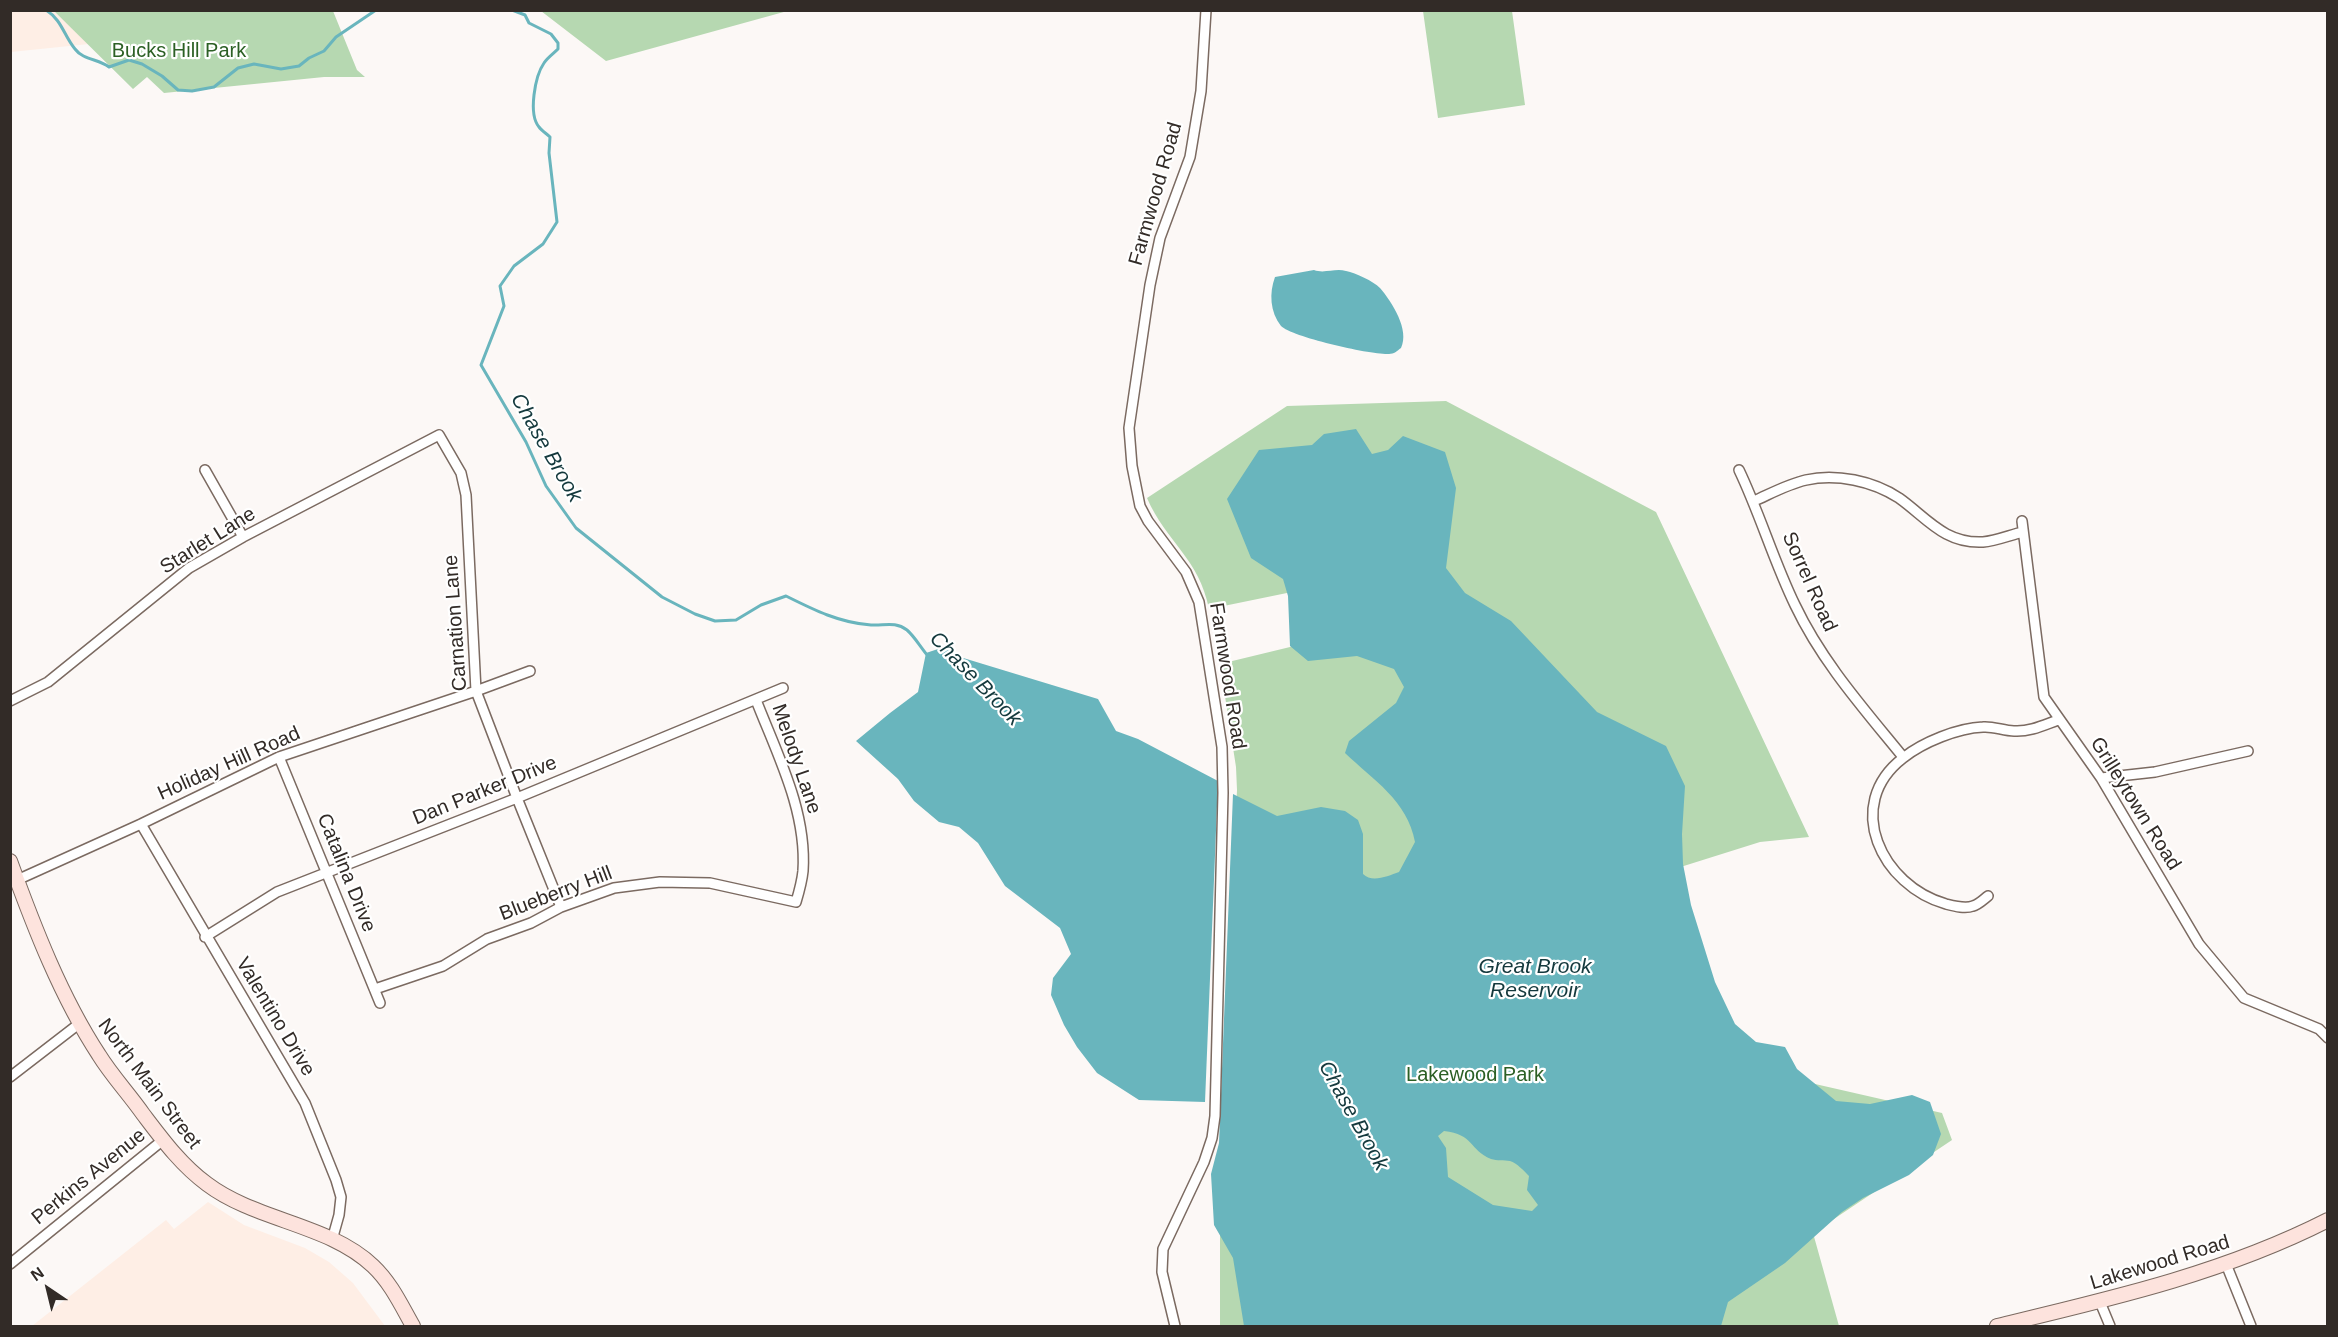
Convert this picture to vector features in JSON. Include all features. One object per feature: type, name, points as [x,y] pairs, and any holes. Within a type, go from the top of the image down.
[{"type":"main road","name":"North Main Street","points":[[10,861],[45,950],[80,1023],[100,1056],[180,1160],[207,1185],[234,1201],[332,1240],[373,1265],[390,1285],[413,1326]]},
{"type":"main road","name":"Lakewood Road","points":[[1997,1326],[2100,1302],[2226,1264],[2274,1246],[2328,1220]]},
{"type":"street","name":"Farmwood Road","points":[[1174,1326],[1162,1272],[1163,1249],[1204,1162],[1212,1138],[1215,1116],[1223,793],[1222,747],[1199,602],[1186,572],[1148,521],[1140,506],[1132,466],[1129,428],[1151,278],[1160,238],[1190,157],[1201,91],[1206,10]]},
{"type":"street","name":"Starlet Lane","points":[[10,701],[48,682],[189,568],[243,537],[439,435]]},
{"type":"street","name":"Carnation Lane","points":[[439,435],[461,472],[466,495],[476,692],[561,907]]},
{"type":"street","points":[[206,470],[243,537]]},
{"type":"street","name":"Sorrel Road","points":[[1739,470],[1754,501],[1795,605],[1828,665],[1903,757]]},
{"type":"street","points":[[1754,501],[1806,480],[1833,478],[1859,481],[1898,498],[1939,531],[1958,538],[1982,542],[2023,532]]},
{"type":"street","name":"Grilleytown Road","points":[[2022,521],[2044,697],[2101,778],[2199,944],[2244,998],[2319,1029],[2328,1038]]},
{"type":"street","name":"Holiday Hill Road","points":[[17,880],[141,824],[279,757],[476,692],[530,671]]},
{"type":"street","name":"Dan Parker Drive","points":[[205,937],[277,892],[517,798],[783,688]]},
{"type":"street","name":"Melody Lane","points":[[756,700],[790,787],[801,827],[803,872],[796,903]]},
{"type":"street","points":[[1988,896],[1973,906],[1955,906],[1930,899],[1890,867],[1877,844],[1872,818],[1876,793],[1885,776],[1903,757],[1959,729],[1985,727],[2015,731],[2031,730],[2058,720]]},
{"type":"street","points":[[2101,778],[2155,772],[2248,750]]},
{"type":"street","name":"Catalina Drive","points":[[279,757],[380,1003]]},
{"type":"street","name":"Valentino Drive","points":[[141,824],[205,937],[305,1103],[341,1197],[332,1240]]},
{"type":"street","name":"Blueberry Hill","points":[[375,989],[443,966],[487,939],[531,923],[561,907],[614,888],[660,882],[710,883],[796,903]]},
{"type":"street","points":[[10,1077],[80,1023]]},
{"type":"street","name":"Perkins Avenue","points":[[10,1264],[163,1140]]},
{"type":"street","points":[[2226,1264],[2251,1326]]},
{"type":"street","points":[[2100,1302],[2110,1326]]},
{"type":"shaded area","points":[[11,11],[54,11],[89,44],[11,52]]},
{"type":"shaded area","points":[[208,1202],[244,1225],[305,1248],[329,1262],[353,1283],[385,1326],[32,1326],[166,1220],[174,1229]]},
{"type":"green space","points":[[541,10],[791,10],[606,61],[541,11]]},
{"type":"green space","name":"Bucks Hill Park","points":[[54,11],[333,11],[357,70],[365,77],[324,77],[164,93],[147,77],[133,89]]},
{"type":"green space","points":[[1423,11],[1512,11],[1525,105],[1438,118]]},
{"type":"green space","name":"Great Brook Reservoir","points":[[1446,401],[1656,512],[1809,837],[1760,842],[1671,870],[1729,1039],[1802,1081],[1942,1113],[1952,1140],[1813,1233],[1839,1326],[1220,1326],[1220,1176],[1237,790],[1236,767],[1220,664],[1356,631],[1321,586],[1209,609],[1198,576],[1163,527],[1147,498],[1287,406]]},
{"type":"water","points":[[1314,270],[1350,272],[1369,280],[1380,288],[1398,316],[1403,333],[1401,348],[1391,354],[1366,352],[1315,340],[1281,326],[1277,321],[1272,302],[1275,277]]},
{"type":"water","name":"Great Brook Reservoir","points":[[1356,429],[1372,454],[1388,450],[1403,436],[1445,452],[1456,488],[1446,568],[1465,593],[1511,621],[1597,712],[1666,746],[1685,786],[1683,864],[1691,905],[1715,982],[1735,1024],[1756,1042],[1785,1047],[1797,1069],[1836,1101],[1870,1104],[1912,1095],[1930,1102],[1941,1134],[1933,1155],[1909,1175],[1863,1198],[1842,1212],[1785,1263],[1728,1302],[1721,1326],[1244,1326],[1233,1258],[1214,1225],[1211,1174],[1219,1143],[1233,794],[1277,816],[1321,807],[1345,811],[1358,820],[1363,834],[1363,874],[1367,877],[1380,878],[1399,872],[1415,842],[1405,814],[1397,803],[1345,753],[1349,741],[1396,703],[1404,687],[1394,669],[1357,656],[1308,661],[1290,646],[1288,596],[1283,579],[1251,558],[1227,499],[1259,450],[1312,445],[1324,434]],"holes":[[[1444,1131],[1461,1135],[1493,1160],[1510,1161],[1520,1167],[1529,1176],[1527,1190],[1538,1205],[1532,1211],[1493,1205],[1448,1177],[1446,1148],[1438,1136]]]},
{"type":"water","points":[[944,647],[960,657],[1098,699],[1116,731],[1138,739],[1218,781],[1205,1102],[1139,1100],[1097,1073],[1064,1025],[1051,995],[1053,978],[1071,954],[1060,928],[1005,886],[978,843],[959,827],[939,822],[914,801],[898,779],[856,741],[918,692],[926,653]]},
{"type":"waterway","name":"Chase Brook","points":[[46,10],[56,18],[78,53],[109,67],[129,60],[142,64],[162,76],[178,90],[192,91],[214,87],[238,68],[254,64],[281,69],[299,66],[324,51],[336,37],[376,10]]},
{"type":"waterway","name":"Chase Brook","points":[[512,10],[525,15],[529,23],[551,34],[558,43],[558,49],[547,59],[541,69],[533,104],[536,121],[550,137],[549,153],[557,222],[543,244],[514,266],[500,286],[504,306],[481,365],[526,442],[546,486],[576,528],[662,597],[695,614],[715,621],[736,620],[761,605],[786,596],[817,611],[849,622],[903,627],[928,656]]},
{"type":"park label","name":"Lakewood Park","points":[[1475,1075]]}]
